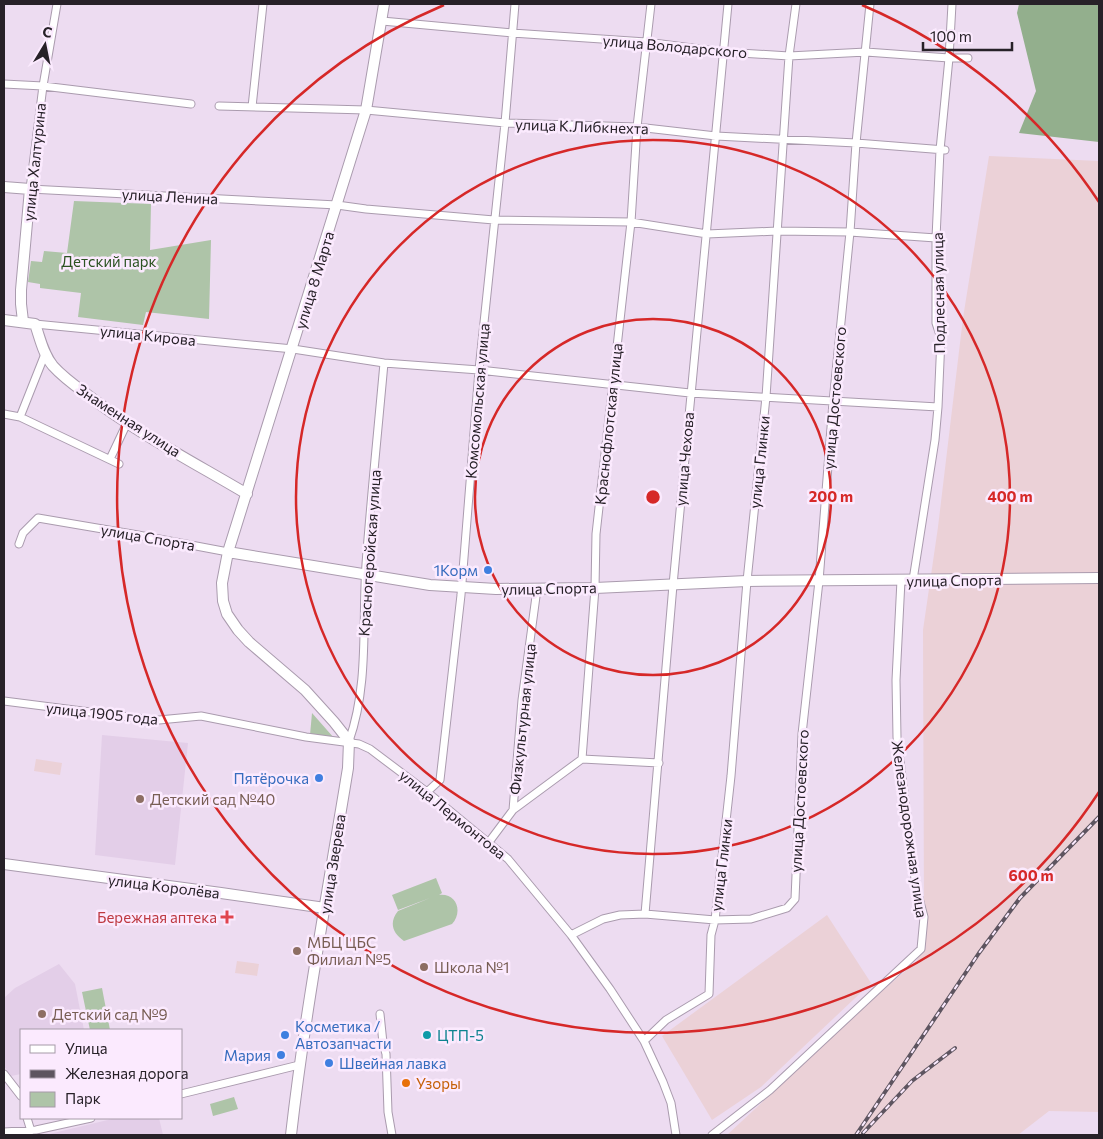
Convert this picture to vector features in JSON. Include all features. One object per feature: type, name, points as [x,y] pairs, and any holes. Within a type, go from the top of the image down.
[{"type":"main road","name":"улица 8 Марта","points":[[228,552],[293,349],[366,110],[384,4]]},
{"type":"main road","name":"улица Ленина","points":[[4,188],[30,189]]},
{"type":"main road","name":"улица Халтурина","points":[[23,321],[20,304],[30,189]]},
{"type":"main road","name":"улица Кирова","points":[[4,320],[35,324]]},
{"type":"main road","name":"Знаменная улица","points":[[35,324],[45,354],[53,366],[65,377],[127,423],[247,494]]},
{"type":"main road","name":"улица Спорта","points":[[228,552],[366,575],[462,588],[537,589],[747,582],[1099,578]]},
{"type":"main road","name":"улица Лермонтова","points":[[228,552],[222,592],[227,614],[232,622],[249,642],[323,708],[349,741]]},
{"type":"main road","name":"улица Зверева","points":[[291,1135],[313,970],[348,768],[349,741]]},
{"type":"main road","name":"улица Королёва","points":[[4,864],[325,908]]},
{"type":"street","name":"улица Халтурина","points":[[30,189],[43,86],[57,4]]},
{"type":"street","points":[[252,108],[263,4]]},
{"type":"street","name":"Комсомольская улица","points":[[427,792],[440,780],[462,588],[479,370],[516,4]]},
{"type":"street","name":"Краснофлотская улица","points":[[582,759],[595,588],[596,534],[631,222],[637,126],[651,4]]},
{"type":"street","name":"улица Чехова","points":[[645,914],[659,762],[672,585],[728,4]]},
{"type":"street","name":"улица Глинки","points":[[644,1041],[666,1020],[709,994],[711,935],[715,920],[732,776],[747,582],[766,397],[789,56],[796,4]]},
{"type":"street","name":"улица Достоевского","points":[[787,908],[795,898],[802,734],[819,581],[833,402],[870,4]]},
{"type":"street","name":"Подлесная улица","points":[[913,580],[935,440],[938,407],[940,338],[936,323],[936,238],[952,4]]},
{"type":"street","name":"улица Володарского","points":[[382,21],[512,33],[646,42],[723,52],[789,56],[866,52],[968,58]]},
{"type":"street","points":[[4,84],[43,86],[191,104]]},
{"type":"street","name":"улица К.Либкнехта","points":[[219,106],[366,110],[505,123],[637,126],[716,136],[856,143],[942,150]]},
{"type":"street","name":"улица Ленина","points":[[30,189],[337,205],[494,220],[631,222],[707,234],[777,231],[850,232],[936,238]]},
{"type":"street","name":"улица Кирова","points":[[35,324],[293,349],[384,363],[479,370],[690,393],[938,407]]},
{"type":"street","points":[[20,416],[45,354]]},
{"type":"street","name":"Красногеройская улица","points":[[349,741],[361,692],[366,613],[366,575],[384,363]]},
{"type":"street","points":[[4,414],[20,416],[119,464]]},
{"type":"street","points":[[110,459],[127,423]]},
{"type":"street","name":"улица Спорта","points":[[19,544],[23,533],[38,518],[138,534],[228,552]]},
{"type":"street","name":"Железнодорожная улица","points":[[712,1135],[770,1090],[921,948],[924,918],[916,887],[897,737],[896,680],[901,580]]},
{"type":"street","name":"Физкультурная улица","points":[[489,842],[513,810],[522,700],[537,589]]},
{"type":"street","name":"улица 1905 года","points":[[4,701],[144,719],[158,720],[201,716],[306,737],[349,741]]},
{"type":"street","name":"улица Лермонтова","points":[[349,741],[370,749],[427,792],[489,842],[524,877],[571,935],[644,1041],[671,1103],[676,1135]]},
{"type":"street","points":[[513,810],[582,759],[659,762]]},
{"type":"street","name":"улица Глинки","points":[[571,935],[603,919],[620,915],[645,914],[715,920],[751,919],[787,908]]},
{"type":"street","points":[[380,1014],[386,1054],[388,1112],[392,1135]]},
{"type":"street","points":[[182,1094],[299,1065]]},
{"type":"street","points":[[4,1074],[20,1095]]},
{"type":"street","points":[[27,1119],[30,1131]]},
{"type":"street","points":[[4,1132],[30,1131],[85,1119]]},
{"type":"shaded area","points":[[989,156],[1099,161],[1099,1112],[1049,1111],[1018,1135],[727,1135],[875,997],[917,961],[924,917],[923,630],[938,527],[963,318]]},
{"type":"shaded area","name":"Детский сад №40","points":[[102,735],[188,743],[175,865],[95,855]]},
{"type":"shaded area","points":[[36,759],[62,763],[60,775],[34,771]]},
{"type":"shaded area","points":[[827,915],[871,983],[761,1087],[712,1120],[662,1036]]},
{"type":"shaded area","points":[[237,961],[259,964],[257,976],[235,973]]},
{"type":"shaded area","name":"Детский сад №9","points":[[59,964],[75,984],[84,1029],[20,1029],[20,1074],[11,1076],[4,1066],[4,998],[15,988]]},
{"type":"shaded area","points":[[112,1119],[159,1119],[163,1135],[45,1135]]},
{"type":"green space","points":[[1019,4],[1099,4],[1099,142],[1019,133],[1036,91],[1017,13]]},
{"type":"green space","name":"Детский парк","points":[[74,201],[151,204],[150,250],[211,240],[209,319],[146,312],[143,325],[78,317],[81,293],[40,288],[40,284],[28,282],[31,261],[42,262],[44,251],[67,253]]},
{"type":"green space","points":[[312,713],[334,738],[310,735]]},
{"type":"green space","points":[[436,878],[442,893],[439,895],[450,897],[456,904],[457,914],[455,919],[452,924],[404,941],[394,931],[393,919],[395,915],[398,911],[430,898],[398,910],[392,895]]},
{"type":"green space","points":[[102,988],[110,1029],[90,1029],[82,992]]},
{"type":"green space","points":[[234,1097],[238,1109],[213,1116],[210,1104]]},
{"type":"railway","points":[[856,1135],[979,953],[1020,898],[1099,817]]},
{"type":"railway","points":[[863,1133],[912,1081],[955,1048]]},
{"type":"place","name":"1Корм","points":[[488,570]]},
{"type":"place","name":"Пятёрочка","points":[[319,778]]},
{"type":"place","name":"Детский сад №40","points":[[140,799]]},
{"type":"place","name":"Бережная аптека","points":[[227,917]]},
{"type":"place","name":"МБЦ ЦБС Филиал №5","points":[[297,951]]},
{"type":"place","name":"Школа №1","points":[[424,967]]},
{"type":"place","name":"Детский сад №9","points":[[42,1014]]},
{"type":"place","name":"Косметика / Автозапчасти","points":[[285,1035]]},
{"type":"place","name":"ЦТП-5","points":[[427,1035]]},
{"type":"place","name":"Мария","points":[[281,1055]]},
{"type":"place","name":"Швейная лавка","points":[[329,1063]]},
{"type":"place","name":"Узоры","points":[[406,1083]]}]
